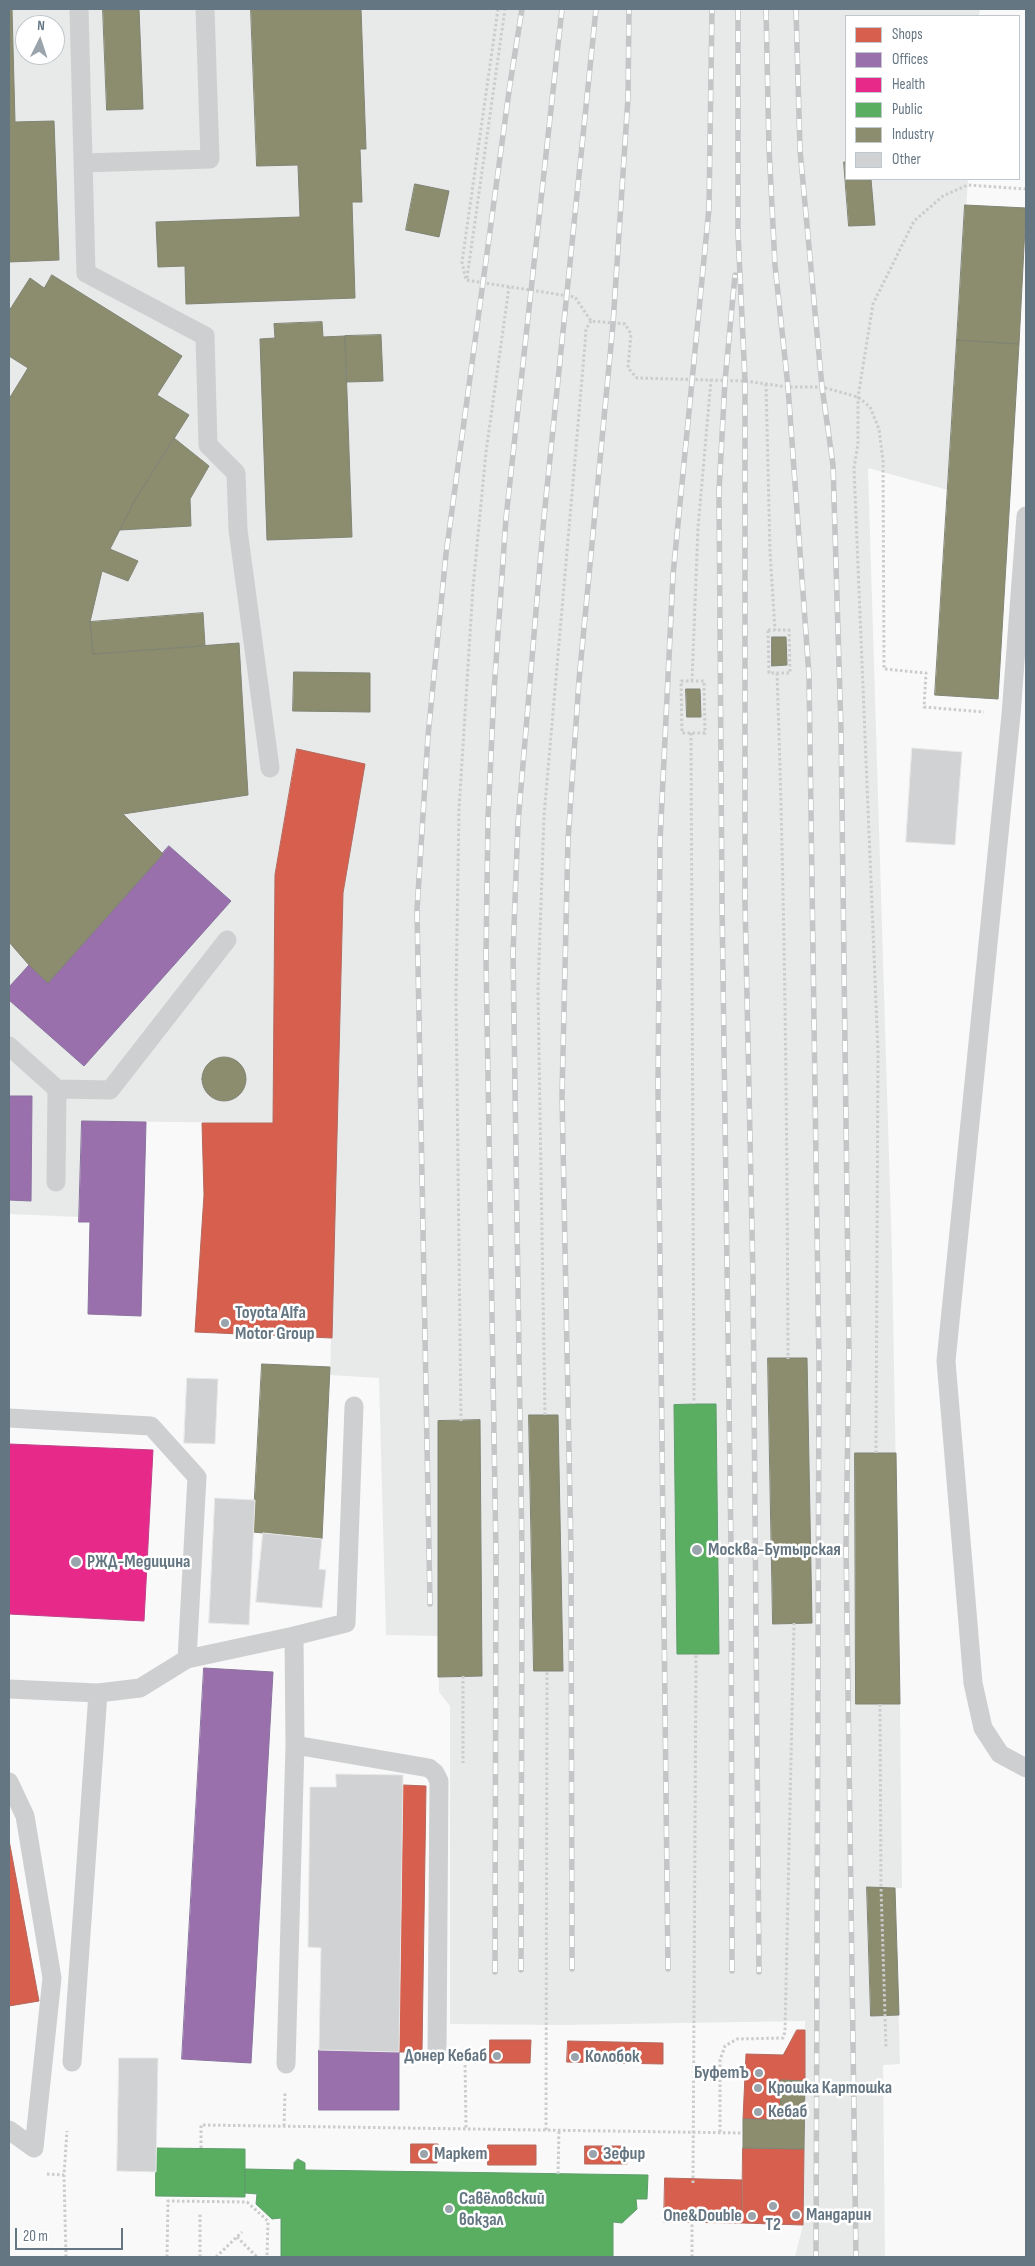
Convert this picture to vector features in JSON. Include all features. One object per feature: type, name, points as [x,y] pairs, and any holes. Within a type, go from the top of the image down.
[{"type":"lane","points":[[79,9],[86,273],[204,336],[208,445],[236,472],[238,530],[270,768]]},
{"type":"lane","points":[[83,163],[210,159],[205,9]]},
{"type":"lane","points":[[1026,516],[1011,715],[946,1361],[973,1683],[982,1728],[1000,1754],[1026,1768]]},
{"type":"lane","points":[[9,1046],[57,1089],[110,1090],[227,940]]},
{"type":"lane","points":[[56,1182],[57,1089]]},
{"type":"lane","points":[[9,1689],[98,1693],[140,1688],[187,1659],[346,1623],[354,1406]]},
{"type":"lane","points":[[9,1418],[151,1426],[197,1477],[187,1659]]},
{"type":"lane","points":[[286,2064],[295,1745],[294,1636]]},
{"type":"lane","points":[[72,2062],[98,1693]]},
{"type":"lane","points":[[295,1745],[429,1768],[435,1773],[439,1781],[437,2052]]},
{"type":"lane","points":[[9,1782],[25,1816],[52,1978],[34,2148],[9,2130]]},
{"type":"path","points":[[466,280],[462,262],[498,9]]},
{"type":"path","points":[[466,280],[505,9]]},
{"type":"path","points":[[876,1453],[878,1052],[854,468],[858,444],[858,397],[873,304],[914,221],[944,196],[968,186],[1026,189]]},
{"type":"path","points":[[466,280],[575,297],[591,321]]},
{"type":"path","points":[[461,1421],[456,996],[459,810],[473,587],[484,471],[509,287]]},
{"type":"path","points":[[591,321],[625,324],[631,334],[628,368],[637,378],[711,380],[788,387],[822,387],[858,397],[870,407],[879,429],[883,461],[884,669],[926,673],[924,707],[1011,715]]},
{"type":"path","points":[[545,1415],[538,991],[544,816],[586,329],[591,321]]},
{"type":"path","points":[[692,681],[698,528],[711,380]]},
{"type":"path","points":[[766,384],[770,552],[776,630]]},
{"type":"path","points":[[768,630],[789,630],[790,673],[777,673],[769,673],[768,630]]},
{"type":"path","points":[[777,673],[787,1059],[788,1359]]},
{"type":"path","points":[[681,681],[704,681],[705,733],[691,733],[682,733],[681,681]]},
{"type":"path","points":[[691,733],[694,1404]]},
{"type":"path","points":[[720,2132],[720,2060],[725,2046],[738,2039],[782,2038],[785,2032],[794,1623]]},
{"type":"path","points":[[693,2183],[696,1654]]},
{"type":"path","points":[[546,2130],[547,1671]]},
{"type":"path","points":[[880,1704],[881,1887],[886,2047]]},
{"type":"path","points":[[284,2126],[286,2064]]},
{"type":"path","points":[[201,2148],[201,2125],[743,2133]]},
{"type":"path","points":[[66,2257],[64,2175],[67,2128]]},
{"type":"path","points":[[558,2130],[558,2174]]},
{"type":"path","points":[[167,2257],[168,2201],[247,2202],[268,2222],[267,2257]]},
{"type":"path","points":[[200,2214],[200,2257]]},
{"type":"path","points":[[692,2218],[692,2257]]},
{"type":"path","points":[[216,2257],[242,2232]]},
{"type":"path","points":[[237,2237],[258,2257]]},
{"type":"shaded area","points":[[9,9],[980,9],[979,15],[845,15],[845,180],[968,180],[948,490],[868,468],[892,1255],[902,1888],[895,1888],[900,2064],[883,2065],[885,2257],[795,2257],[803,2225],[805,2021],[561,2025],[450,2024],[450,1706],[439,1692],[438,1636],[386,1635],[379,1378],[330,1375],[343,893],[365,764],[297,749],[275,875],[273,1123],[82,1121],[80,1217],[9,1214]]},
{"type":"building: Shops","points":[[297,749],[365,764],[343,893],[332,1338],[195,1332],[204,1195],[202,1123],[273,1123],[275,875]]},
{"type":"building: Shops","points":[[403,1785],[426,1786],[422,2052],[399,2052]]},
{"type":"building: Shops","points":[[9,1840],[39,2001],[9,2006]]},
{"type":"building: Shops","points":[[797,2030],[805,2030],[805,2081],[781,2080],[780,2120],[743,2119],[746,2054],[783,2055]]},
{"type":"building: Shops","points":[[490,2040],[531,2040],[530,2063],[490,2063]]},
{"type":"building: Shops","points":[[568,2041],[663,2043],[663,2064],[567,2062]]},
{"type":"building: Shops","name":"Маркет","points":[[411,2144],[438,2144],[437,2163],[411,2163]]},
{"type":"building: Shops","points":[[488,2145],[536,2145],[536,2165],[488,2165]]},
{"type":"building: Shops","points":[[585,2146],[626,2146],[627,2164],[585,2164]]},
{"type":"building: Shops","points":[[743,2148],[804,2149],[803,2225],[742,2223]]},
{"type":"building: Shops","points":[[665,2178],[742,2180],[742,2223],[664,2222]]},
{"type":"building: Offices","points":[[169,846],[231,901],[84,1066],[9,1000],[9,987],[29,965],[48,983]]},
{"type":"building: Offices","points":[[9,1096],[32,1096],[31,1201],[9,1200]]},
{"type":"building: Offices","points":[[82,1121],[146,1122],[141,1316],[88,1314],[90,1222],[79,1222]]},
{"type":"building: Offices","points":[[204,1668],[273,1672],[251,2063],[182,2059]]},
{"type":"building: Offices","points":[[319,2050],[399,2052],[399,2110],[319,2110]]},
{"type":"building: Health","points":[[9,1444],[153,1450],[144,1621],[9,1614]]},
{"type":"building: Public","points":[[716,1404],[719,1654],[677,1654],[674,1405]]},
{"type":"building: Public","points":[[156,2148],[245,2149],[245,2197],[156,2196]]},
{"type":"building: Public","name":"Савёловский вокзал","points":[[298,2159],[305,2163],[305,2170],[648,2175],[647,2199],[636,2199],[637,2209],[622,2223],[613,2222],[613,2257],[281,2257],[281,2218],[272,2219],[256,2204],[257,2194],[245,2193],[245,2169],[294,2170],[294,2163]]},
{"type":"building: Industry","points":[[9,9],[12,9],[15,122],[54,121],[59,260],[9,262]]},
{"type":"building: Industry","points":[[103,9],[139,9],[143,109],[107,110]]},
{"type":"building: Industry","points":[[251,9],[361,9],[366,149],[360,149],[362,202],[352,202],[355,298],[186,304],[185,266],[158,267],[156,222],[300,217],[298,165],[257,166]]},
{"type":"building: Industry","points":[[845,180],[871,180],[875,225],[849,226]]},
{"type":"building: Industry","points":[[415,184],[449,191],[439,237],[406,230]]},
{"type":"building: Industry","points":[[965,205],[1026,208],[1019,344],[957,340]]},
{"type":"building: Industry","points":[[52,275],[182,356],[157,395],[189,415],[135,500],[110,549],[138,561],[128,581],[102,571],[90,622],[93,654],[239,643],[248,795],[123,814],[163,854],[48,983],[9,942],[9,399],[28,368],[9,356],[9,311],[30,278],[44,288]]},
{"type":"building: Industry","points":[[322,322],[323,337],[345,336],[352,537],[267,540],[260,339],[275,338],[274,324]]},
{"type":"building: Industry","points":[[381,335],[383,381],[346,382],[345,336]]},
{"type":"building: Industry","points":[[957,340],[1019,344],[998,699],[935,695]]},
{"type":"building: Industry","points":[[174,438],[209,466],[190,499],[191,526],[120,530],[135,500]]},
{"type":"building: Industry","points":[[203,613],[205,646],[93,654],[90,622]]},
{"type":"building: Industry","points":[[772,637],[786,637],[787,665],[772,666]]},
{"type":"building: Industry","points":[[294,672],[370,673],[370,712],[293,711]]},
{"type":"building: Industry","points":[[686,689],[700,689],[701,717],[687,717]]},
{"type":"building: Industry","points":[[224,1057],[236,1061],[242,1067],[246,1079],[242,1091],[236,1097],[224,1101],[212,1097],[206,1091],[202,1079],[206,1067],[212,1061]]},
{"type":"building: Industry","points":[[768,1358],[807,1358],[812,1623],[773,1624]]},
{"type":"building: Industry","points":[[262,1364],[330,1367],[322,1539],[253,1532]]},
{"type":"building: Industry","points":[[529,1415],[558,1415],[563,1671],[534,1671]]},
{"type":"building: Industry","points":[[480,1420],[482,1676],[438,1677],[438,1421]]},
{"type":"building: Industry","points":[[855,1453],[896,1453],[900,1704],[856,1704]]},
{"type":"building: Industry","points":[[867,1887],[895,1888],[899,2015],[871,2016]]},
{"type":"building: Industry","points":[[781,2080],[805,2081],[804,2149],[743,2148],[743,2119],[780,2120]]},
{"type":"building: Other","points":[[912,748],[962,752],[955,845],[906,842]]},
{"type":"building: Other","points":[[187,1378],[218,1379],[215,1444],[184,1443]]},
{"type":"building: Other","points":[[215,1498],[255,1500],[249,1625],[209,1623]]},
{"type":"building: Other","points":[[263,1533],[322,1539],[319,1569],[326,1570],[322,1608],[256,1602]]},
{"type":"building: Other","points":[[336,1774],[403,1775],[399,2052],[319,2050],[321,1948],[308,1947],[310,1787],[336,1787]]},
{"type":"building: Other","points":[[119,2058],[158,2058],[156,2172],[117,2171]]},
{"type":"railway","points":[[430,1604],[417,910],[428,736],[446,554],[510,84],[522,9]]},
{"type":"railway","points":[[495,1972],[496,1555],[486,957],[488,819],[494,691],[506,518],[562,9]]},
{"type":"railway","points":[[521,1970],[522,1554],[513,953],[518,823],[544,517],[596,9]]},
{"type":"railway","points":[[572,1969],[571,1553],[562,1095],[568,840],[579,680],[613,324],[628,98],[629,9]]},
{"type":"railway","points":[[668,1969],[658,1089],[660,841],[673,575],[709,208],[712,9]]},
{"type":"railway","points":[[738,9],[738,233],[745,381],[745,902],[753,1278],[759,1972]]},
{"type":"railway","points":[[766,9],[769,148],[775,265],[788,387],[809,675],[819,1366],[816,2257]]},
{"type":"railway","points":[[796,9],[800,150],[822,387],[833,465],[841,730],[849,1356],[846,1546],[856,2257]]},
{"type":"railway","points":[[732,1971],[731,1549],[722,903],[719,491],[725,381],[735,275]]},
{"type":"place","name":"Toyota Alfa Motor Group","points":[[225,1323]]},
{"type":"place","name":"Москва-Бутырская","points":[[697,1550]]},
{"type":"place","name":"РЖД-Медицина","points":[[76,1562]]},
{"type":"place","name":"Донер Кебаб","points":[[497,2056]]},
{"type":"place","name":"Колобок","points":[[575,2057]]},
{"type":"place","name":"БуфетЪ","points":[[759,2073]]},
{"type":"place","name":"Крошка Картошка","points":[[758,2088]]},
{"type":"place","name":"Кебаб","points":[[758,2112]]},
{"type":"place","name":"Маркет","points":[[424,2154]]},
{"type":"place","name":"Зефир","points":[[593,2154]]},
{"type":"place","name":"T2","points":[[773,2206]]},
{"type":"place","name":"Савёловский вокзал","points":[[449,2209]]},
{"type":"place","name":"Мандарин","points":[[796,2215]]},
{"type":"place","name":"One&Double","points":[[752,2216]]}]
